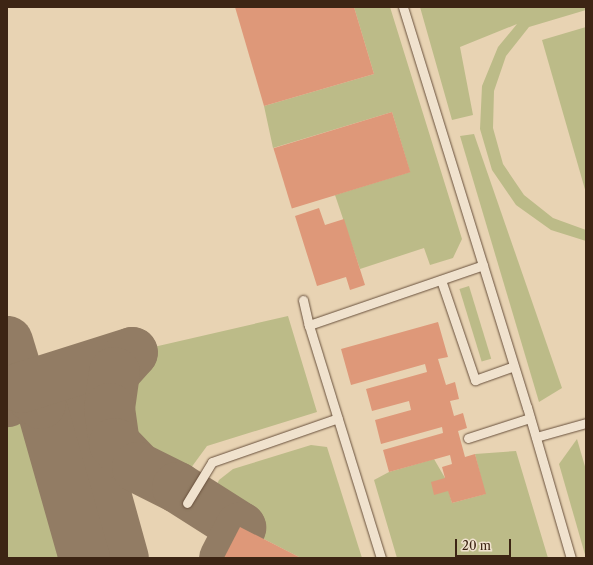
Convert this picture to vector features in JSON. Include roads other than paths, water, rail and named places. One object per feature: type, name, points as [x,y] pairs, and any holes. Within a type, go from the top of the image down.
[{"type":"lane","points":[[403,7],[536,437],[571,558]]},
{"type":"lane","points":[[309,325],[483,265]]},
{"type":"lane","points":[[441,280],[475,380],[514,366]]},
{"type":"lane","points":[[303,300],[309,325],[381,558]]},
{"type":"lane","points":[[187,503],[212,462],[338,418]]},
{"type":"lane","points":[[468,438],[530,418]]},
{"type":"lane","points":[[536,437],[586,423]]}]
